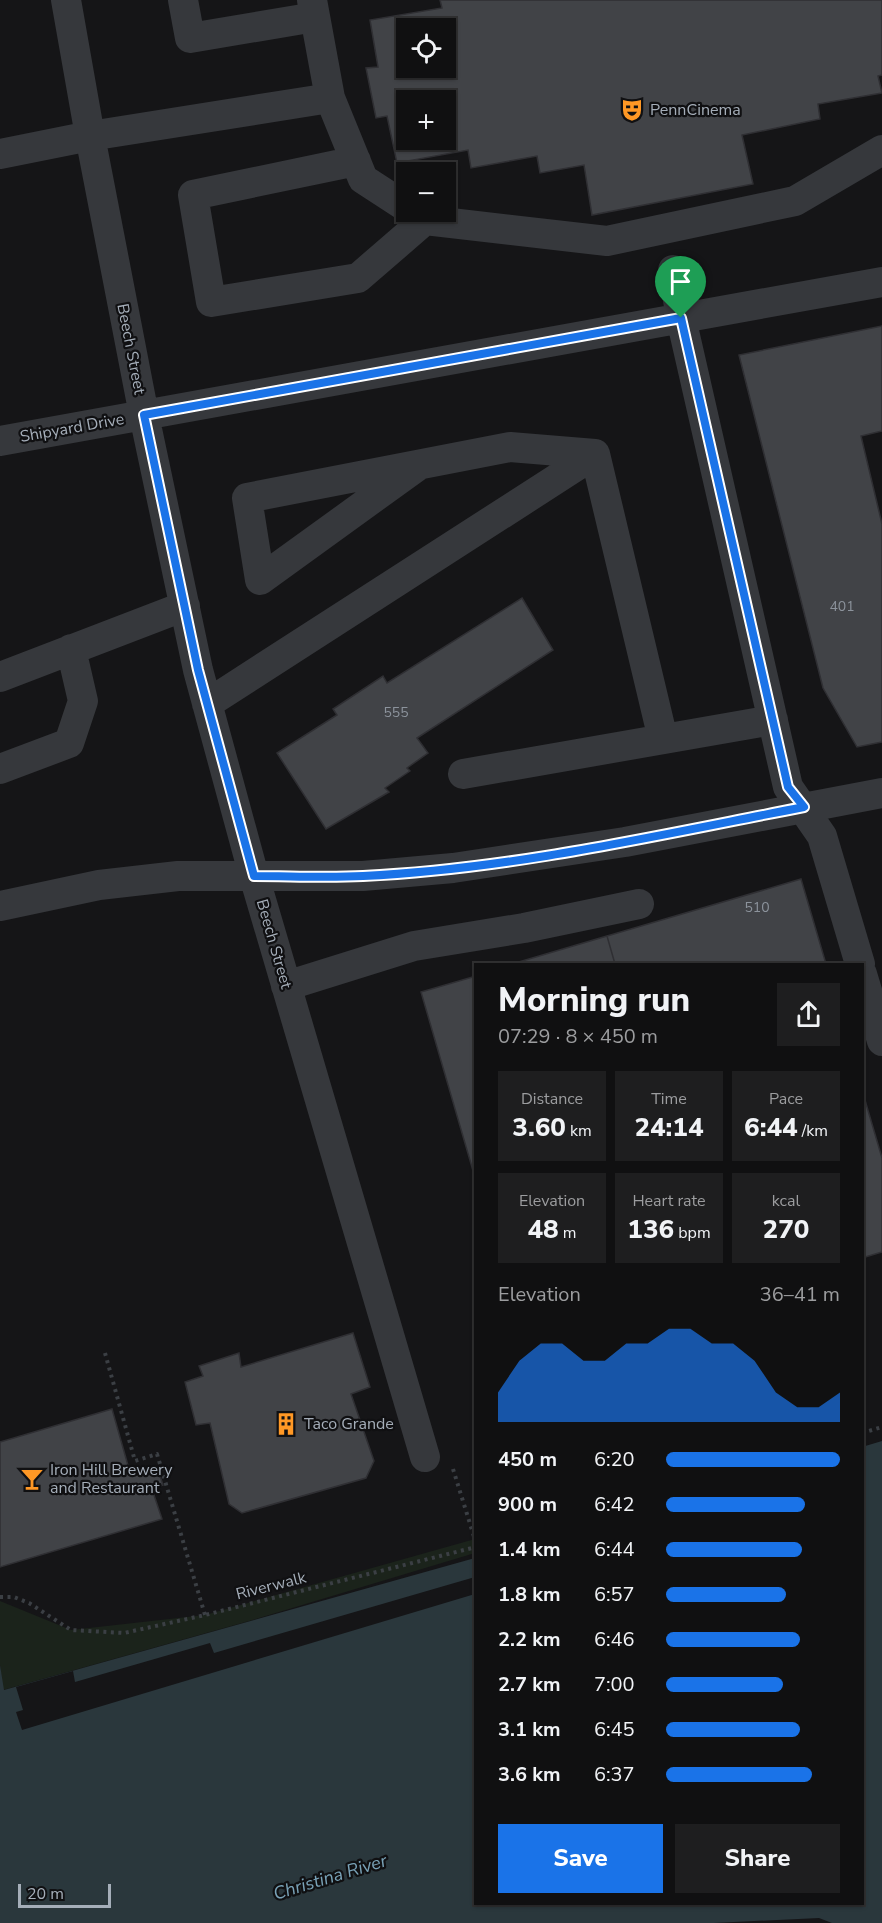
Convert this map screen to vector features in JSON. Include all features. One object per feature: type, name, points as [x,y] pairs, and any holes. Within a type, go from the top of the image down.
[{"type":"street","name":"Beech Street","points":[[66,0],[144,415],[207,704],[254,876],[425,1457]]},
{"type":"street","points":[[183,0],[190,38],[314,9],[330,98],[363,179],[396,201]]},
{"type":"street","points":[[0,154],[90,136],[330,98]]},
{"type":"street","points":[[456,219],[607,241],[795,201],[882,150]]},
{"type":"street","points":[[356,161],[193,195],[211,302],[358,278],[407,222]]},
{"type":"street","points":[[673,270],[681,318],[788,787],[822,836],[864,963]]},
{"type":"street","name":"Shipyard Drive","points":[[0,441],[882,282]]},
{"type":"street","points":[[419,465],[260,579],[247,498],[510,447],[595,454]]},
{"type":"street","points":[[595,454],[663,739]]},
{"type":"street","points":[[207,704],[595,454]]},
{"type":"street","points":[[0,677],[185,606]]},
{"type":"street","points":[[0,769],[69,742],[83,701],[71,649]]},
{"type":"street","points":[[463,774],[773,720]]},
{"type":"street","points":[[0,906],[110,884],[178,876],[363,876],[453,868],[625,842],[882,793]]},
{"type":"street","points":[[286,986],[414,946],[524,928],[639,904]]},
{"type":"street","points":[[867,973],[882,1041]]},
{"type":"path","points":[[105,1353],[135,1461],[157,1454],[205,1615]]},
{"type":"path","points":[[864,1432],[882,1427]]},
{"type":"path","points":[[425,1457],[448,1451],[474,1538]]},
{"type":"path","name":"Riverwalk","points":[[0,1597],[14,1597],[29,1603],[71,1630],[124,1633],[205,1615],[474,1546]]},
{"type":"shaded area","points":[[474,1539],[474,1553],[249,1621],[3,1690],[0,1665],[0,1601],[71,1630],[205,1615]]},
{"type":"water","name":"Christina River","points":[[882,1441],[882,1923],[832,1923],[819,1918],[714,1923],[0,1923],[0,1665],[4,1690],[474,1558],[474,1905],[864,1905],[864,1446]]},
{"type":"pier","points":[[474,1577],[474,1594],[22,1730],[16,1712],[23,1710],[16,1687],[73,1671],[75,1682],[210,1643],[214,1653]]},
{"type":"building","name":"PennCinema","points":[[440,0],[882,0],[882,75],[878,76],[882,93],[818,104],[820,119],[742,135],[753,184],[592,215],[584,165],[540,173],[537,156],[471,168],[468,150],[397,162],[387,116],[376,118],[366,68],[378,67],[370,20],[442,8]]},
{"type":"building","points":[[882,326],[882,431],[861,436],[882,524],[882,742],[857,747],[823,688],[739,355]]},
{"type":"building","points":[[522,598],[553,650],[417,738],[428,753],[407,768],[410,771],[385,788],[389,792],[326,829],[277,753],[337,715],[333,709],[383,676],[387,683]]},
{"type":"building","points":[[801,879],[826,963],[615,963],[607,936]]},
{"type":"building","points":[[607,936],[615,963],[515,963]]},
{"type":"building","points":[[474,977],[474,1174],[421,992]]},
{"type":"building","points":[[864,1097],[882,1158],[882,1252],[864,1257]]},
{"type":"building","name":"Taco Grande","points":[[353,1333],[370,1387],[351,1394],[374,1461],[366,1478],[242,1513],[229,1504],[210,1423],[196,1425],[185,1382],[203,1376],[199,1366],[239,1353],[241,1367]]},
{"type":"building","points":[[112,1409],[131,1476],[158,1470],[163,1485],[152,1489],[162,1519],[0,1567],[0,1442]]},
{"type":"place","name":"PennCinema","points":[[632,110]]},
{"type":"place","name":"Taco Grande","points":[[286,1424]]},
{"type":"place","name":"Iron Hill Brewery and Restaurant","points":[[32,1479]]},
{"type":"route","points":[[681,318],[788,787],[804,807],[625,842],[453,868],[363,876],[254,876],[198,670],[144,415],[681,318]]}]
